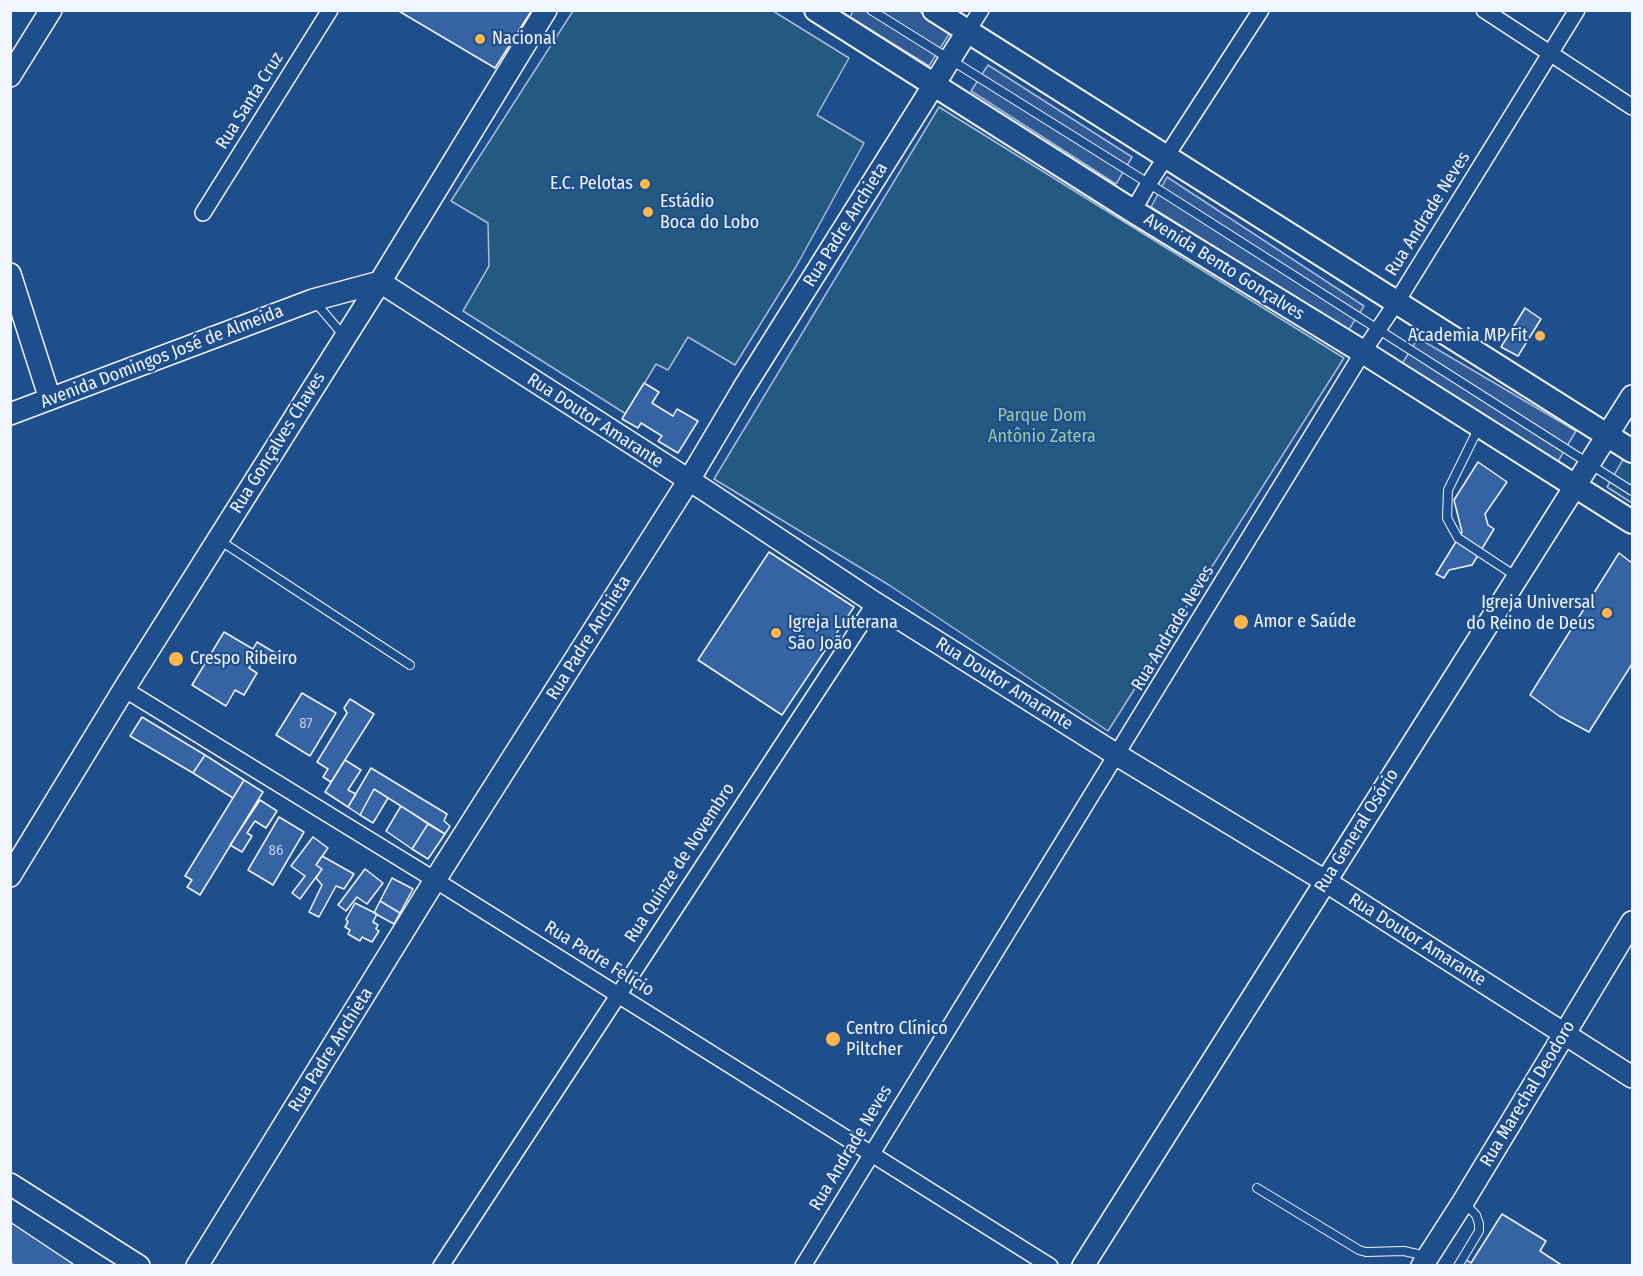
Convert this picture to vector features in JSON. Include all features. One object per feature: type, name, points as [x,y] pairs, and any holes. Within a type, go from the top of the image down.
[{"type":"main road","points":[[934,10],[1632,451]]},
{"type":"main road","name":"Avenida Bento Gonçalves","points":[[824,13],[1133,211],[1363,352],[1632,522]]},
{"type":"street","points":[[10,76],[51,10]]},
{"type":"street","name":"Rua Santa Cruz","points":[[203,213],[330,10]]},
{"type":"street","name":"Rua Gonçalves Chaves","points":[[10,876],[124,689],[380,282],[546,10]]},
{"type":"street","name":"Rua Padre Anchieta","points":[[197,1266],[435,880],[689,480],[743,389],[981,10]]},
{"type":"street","points":[[1133,211],[1261,10]]},
{"type":"street","points":[[1484,10],[1632,107]]},
{"type":"street","name":"Rua Andrade Neves","points":[[803,1266],[1363,352],[1396,303],[1577,10]]},
{"type":"street","points":[[10,274],[50,399]]},
{"type":"street","name":"Avenida Domingos José de Almeida","points":[[10,414],[313,300],[380,282]]},
{"type":"street","name":"Rua Doutor Amarante","points":[[380,282],[689,480],[875,603],[1325,881],[1632,1077]]},
{"type":"street","name":"Rua General Osório","points":[[1083,1266],[1632,396]]},
{"type":"street","name":"Rua Quinze de Novembro","points":[[441,1266],[875,603]]},
{"type":"street","name":"Rua Padre Felício","points":[[124,689],[618,994],[1050,1266]]},
{"type":"street","name":"Rua Marechal Deodoro","points":[[1425,1261],[1632,922]]},
{"type":"street","points":[[10,1184],[139,1266]]},
{"type":"lane","points":[[871,10],[1149,183],[1632,491]]},
{"type":"lane","points":[[313,300],[345,337]]},
{"type":"lane","points":[[1480,426],[1448,490],[1447,518],[1458,538],[1518,578]]},
{"type":"lane","points":[[218,539],[410,665]]},
{"type":"lane","points":[[1257,1188],[1359,1250],[1366,1252],[1404,1251],[1425,1261]]},
{"type":"lane","points":[[1458,1266],[1479,1231],[1476,1215],[1463,1202]]},
{"type":"green space","name":"Estádio Boca do Lobo","points":[[573,11],[773,11],[849,58],[817,115],[864,143],[797,265],[735,365],[688,337],[668,370],[656,364],[626,414],[463,311],[489,266],[488,223],[451,201]]},
{"type":"green space","name":"Parque Dom Antônio Zatera","points":[[939,107],[1344,358],[1108,731],[889,585],[714,479]]},
{"type":"green space","points":[[1624,458],[1632,463],[1632,503],[1607,487]]},
{"type":"shaded area","points":[[853,11],[919,11],[951,31],[929,66],[850,17]]},
{"type":"shaded area","points":[[988,65],[1132,157],[1116,184],[971,91]]},
{"type":"shaded area","points":[[1167,177],[1364,306],[1348,331],[1151,207]]},
{"type":"shaded area","points":[[1418,338],[1576,431],[1557,463],[1400,367]]},
{"type":"building","name":"Nacional","points":[[397,10],[532,10],[495,68]]},
{"type":"building","points":[[1525,308],[1541,319],[1518,356],[1501,347]]},
{"type":"building","points":[[644,383],[659,392],[652,403],[673,416],[677,409],[698,421],[678,453],[658,441],[662,436],[641,423],[638,428],[622,419]]},
{"type":"building","points":[[1478,462],[1507,482],[1485,514],[1488,525],[1494,529],[1472,565],[1449,570],[1444,578],[1436,574],[1462,532],[1454,500]]},
{"type":"building","name":"Igreja Luterana São João","points":[[769,552],[854,607],[782,715],[698,660]]},
{"type":"building","name":"Igreja Universal do Reino de Deus","points":[[1619,553],[1632,563],[1632,664],[1589,732],[1559,716],[1530,695]]},
{"type":"building","points":[[224,632],[253,649],[257,642],[277,654],[270,664],[256,656],[249,668],[257,673],[244,695],[235,690],[226,706],[192,685]]},
{"type":"building","points":[[302,693],[336,713],[310,756],[276,735]]},
{"type":"building","points":[[350,699],[374,714],[331,782],[323,777],[328,769],[317,762],[347,713],[344,708]]},
{"type":"building","points":[[142,717],[205,755],[193,773],[130,736]]},
{"type":"building","points":[[205,755],[244,780],[233,798],[193,773]]},
{"type":"building","points":[[345,760],[361,770],[348,790],[356,794],[348,807],[325,792]]},
{"type":"building","points":[[371,768],[447,814],[444,821],[450,826],[445,834],[374,789],[360,815],[348,807]]},
{"type":"building","points":[[244,780],[263,792],[200,895],[187,887],[192,880],[185,876]]},
{"type":"building","points":[[374,789],[388,798],[373,823],[360,815]]},
{"type":"building","points":[[260,800],[277,811],[266,828],[255,821],[247,833],[252,836],[242,852],[230,845]]},
{"type":"building","points":[[401,806],[428,824],[412,849],[386,831]]},
{"type":"building","points":[[279,817],[304,832],[273,885],[248,870]]},
{"type":"building","points":[[428,824],[445,834],[428,859],[412,849]]},
{"type":"building","points":[[313,837],[328,848],[316,865],[322,869],[300,899],[292,893],[305,876],[291,866]]},
{"type":"building","points":[[322,856],[354,874],[344,889],[336,886],[319,917],[309,912],[322,885],[316,878],[322,869],[316,865]]},
{"type":"building","points":[[365,869],[383,883],[367,904],[357,897],[346,911],[338,905]]},
{"type":"building","points":[[392,878],[413,889],[400,913],[380,901]]},
{"type":"building","points":[[380,901],[400,913],[394,924],[374,913]]},
{"type":"building","points":[[355,903],[377,914],[373,922],[378,925],[376,929],[379,931],[372,942],[362,937],[360,941],[348,934],[350,930],[345,927],[348,922],[346,919]]},
{"type":"building","points":[[1502,1214],[1546,1241],[1540,1251],[1563,1266],[1461,1266],[1465,1259],[1471,1263]]},
{"type":"building","points":[[10,1222],[76,1266],[15,1266],[10,1262]]},
{"type":"place","name":"Nacional","points":[[480,39]]},
{"type":"place","name":"E.C. Pelotas","points":[[645,184]]},
{"type":"place","name":"Estádio Boca do Lobo","points":[[648,212]]},
{"type":"place","name":"Academia MP Fit","points":[[1540,336]]},
{"type":"place","name":"Igreja Universal do Reino de Deus","points":[[1607,613]]},
{"type":"place","name":"Amor e Saúde","points":[[1241,622]]},
{"type":"place","name":"Igreja Luterana São João","points":[[776,633]]},
{"type":"place","name":"Crespo Ribeiro","points":[[176,659]]},
{"type":"place","name":"Centro Clínico Piltcher","points":[[833,1039]]}]
